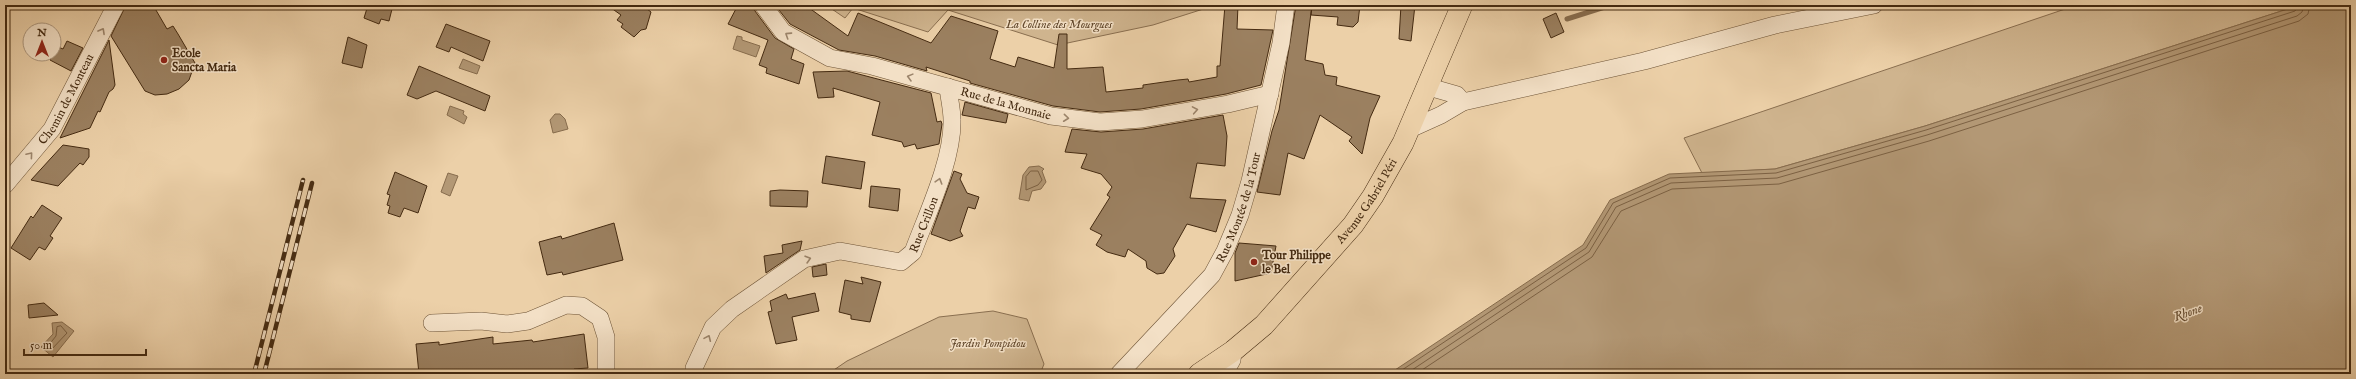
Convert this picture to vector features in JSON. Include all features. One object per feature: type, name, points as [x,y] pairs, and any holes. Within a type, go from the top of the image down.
[{"type":"main road","name":"Avenue Gabriel Péri","points":[[1199,374],[1233,351],[1264,325],[1353,225],[1391,166],[1410,129],[1429,87],[1462,5]]},
{"type":"street","name":"Chemin de Monteau","points":[[5,185],[52,129],[116,5]]},
{"type":"street","name":"Rue de la Monnaie","points":[[763,5],[783,32],[818,53],[830,58],[872,66],[1051,116],[1100,122],[1183,112],[1270,94]]},
{"type":"street","name":"Rue Montée de la Tour","points":[[1118,374],[1212,275],[1222,257],[1240,215],[1270,94],[1286,5]]},
{"type":"street","points":[[1410,129],[1441,115],[1463,102],[1644,61],[1775,25],[1874,5]]},
{"type":"street","name":"Rue Crillon","points":[[694,374],[694,368],[713,327],[732,309],[804,259],[840,251],[901,262],[914,252],[930,208],[950,142],[952,120],[948,87]]},
{"type":"street","points":[[1429,87],[1457,95],[1463,102]]},
{"type":"street","points":[[432,323],[481,321],[507,324],[528,321],[566,305],[582,306],[600,318],[606,337],[606,374]]},
{"type":"street","points":[[1224,374],[1232,360],[1233,351]]},
{"type":"green space","name":"La Colline des Mourgues","points":[[826,5],[1216,5],[1153,25],[1058,45],[948,10],[928,32],[853,8],[845,18]]},
{"type":"green space","points":[[2077,5],[2300,5],[1925,126],[1775,169],[1702,173],[1684,138]]},
{"type":"green space","name":"Jardin Pompidou","points":[[993,311],[1027,319],[1044,364],[1040,374],[828,374],[847,361],[939,317]]},
{"type":"water","name":"Rhone","points":[[2300,5],[2351,5],[2351,374],[1389,374],[1583,245],[1610,200],[1669,174],[1775,169],[1925,126]]},
{"type":"water","points":[[737,36],[742,37],[742,40],[760,46],[756,57],[733,49]]},
{"type":"water","points":[[463,59],[480,66],[477,74],[459,68]]},
{"type":"water","points":[[450,106],[464,111],[463,114],[467,117],[464,124],[447,115]]},
{"type":"water","points":[[555,114],[560,114],[565,119],[568,129],[553,133],[550,120]]},
{"type":"water","points":[[1039,166],[1044,169],[1042,171],[1046,182],[1041,189],[1032,191],[1029,201],[1019,199],[1023,175],[1029,167]]},
{"type":"water","points":[[448,173],[458,176],[450,196],[441,192]]},
{"type":"water","points":[[62,322],[74,331],[53,357],[41,347],[53,334],[52,323]]},
{"type":"building","name":"Ecole Sancta Maria","points":[[126,5],[153,5],[167,29],[173,26],[195,63],[189,80],[179,89],[167,94],[155,95],[145,91],[111,36]]},
{"type":"building","points":[[368,5],[393,5],[389,21],[381,19],[379,24],[364,18]]},
{"type":"building","points":[[607,5],[642,5],[651,12],[646,29],[641,30],[634,37],[621,27],[623,24],[617,20],[621,15]]},
{"type":"building","points":[[738,5],[753,5],[755,11],[775,38],[794,49],[791,59],[804,64],[799,84],[766,73],[767,68],[759,65],[768,40],[728,24]]},
{"type":"building","points":[[775,5],[805,5],[848,36],[858,13],[931,43],[951,16],[998,31],[990,59],[1015,67],[1018,57],[1054,68],[1059,34],[1067,34],[1067,69],[1103,67],[1106,92],[1143,88],[1143,85],[1178,80],[1188,79],[1189,82],[1217,77],[1217,66],[1220,66],[1225,5],[1238,5],[1237,29],[1273,30],[1261,85],[1226,94],[1141,109],[1100,112],[1053,106],[970,83],[970,81],[926,67],[927,71],[875,56],[839,50],[790,24]]},
{"type":"building","points":[[1296,5],[1312,5],[1305,60],[1323,64],[1325,75],[1337,77],[1336,85],[1380,96],[1370,118],[1362,154],[1349,141],[1352,137],[1320,115],[1304,159],[1288,153],[1280,195],[1257,192],[1272,131],[1279,110]]},
{"type":"building","points":[[1312,5],[1360,5],[1358,22],[1353,27],[1337,25],[1338,17],[1311,15]]},
{"type":"building","points":[[1401,5],[1415,5],[1411,41],[1399,39]]},
{"type":"building","points":[[1556,13],[1564,32],[1551,38],[1543,19]]},
{"type":"building","points":[[446,24],[490,41],[483,61],[451,47],[449,52],[436,47]]},
{"type":"building","points":[[348,37],[367,45],[362,68],[342,63]]},
{"type":"building","points":[[109,40],[115,85],[113,89],[109,92],[100,112],[98,111],[90,128],[60,138]]},
{"type":"building","points":[[67,41],[83,48],[71,71],[54,62],[62,62],[63,49]]},
{"type":"building","points":[[419,66],[490,96],[485,111],[436,91],[417,99],[407,95]]},
{"type":"building","points":[[847,71],[931,93],[937,122],[941,121],[942,124],[939,144],[917,149],[915,144],[904,147],[902,142],[872,135],[880,102],[833,88],[834,97],[818,98],[813,72]]},
{"type":"building","points":[[965,102],[1008,114],[1006,123],[962,115]]},
{"type":"building","points":[[1223,115],[1227,136],[1225,166],[1197,163],[1190,198],[1226,200],[1216,232],[1187,224],[1173,249],[1175,256],[1164,273],[1157,274],[1147,268],[1146,261],[1128,249],[1125,257],[1107,252],[1096,245],[1102,235],[1090,229],[1110,197],[1107,195],[1112,187],[1101,174],[1081,168],[1087,154],[1065,152],[1072,129],[1101,132],[1143,129]]},
{"type":"building","points":[[63,145],[89,149],[89,157],[83,165],[80,163],[58,186],[31,180]]},
{"type":"building","points":[[826,156],[865,162],[861,189],[822,183]]},
{"type":"building","points":[[954,171],[962,174],[960,179],[967,193],[979,197],[975,209],[968,207],[960,231],[963,236],[950,241],[931,234]]},
{"type":"building","points":[[395,172],[427,186],[418,213],[404,208],[400,217],[388,213],[390,206],[387,205],[390,195],[387,194]]},
{"type":"building","points":[[871,186],[900,189],[898,211],[869,207]]},
{"type":"building","points":[[770,191],[808,191],[807,207],[770,206]]},
{"type":"building","points":[[42,205],[62,218],[50,236],[53,238],[45,250],[39,247],[30,260],[11,248],[31,216],[33,218]]},
{"type":"building","points":[[614,223],[623,260],[563,275],[562,272],[547,275],[539,242],[561,236],[562,239]]},
{"type":"building","points":[[802,241],[800,250],[766,273],[764,256],[783,253],[782,245]]},
{"type":"building","name":"Tour Philippe le Bel","points":[[1239,243],[1276,246],[1271,273],[1235,281],[1235,253]]},
{"type":"building","points":[[826,264],[827,275],[813,277],[812,267]]},
{"type":"building","points":[[861,277],[881,282],[870,322],[851,319],[851,315],[839,312],[845,280],[863,284]]},
{"type":"building","points":[[815,293],[819,311],[792,317],[797,340],[776,344],[768,312],[772,311],[770,301],[786,294],[788,299]]},
{"type":"building","points":[[44,303],[58,315],[29,318],[28,305]]},
{"type":"building","points":[[584,334],[588,368],[574,369],[574,373],[419,374],[416,344],[439,342],[439,345],[493,337],[493,344],[532,340],[533,342]]},
{"type":"waterway","points":[[1567,19],[1611,5]]},
{"type":"railway","points":[[254,374],[303,180]]},
{"type":"railway","points":[[264,374],[312,183]]},
{"type":"place","name":"Ecole Sancta Maria","points":[[164,60]]},
{"type":"place","name":"Tour Philippe le Bel","points":[[1254,262]]}]
